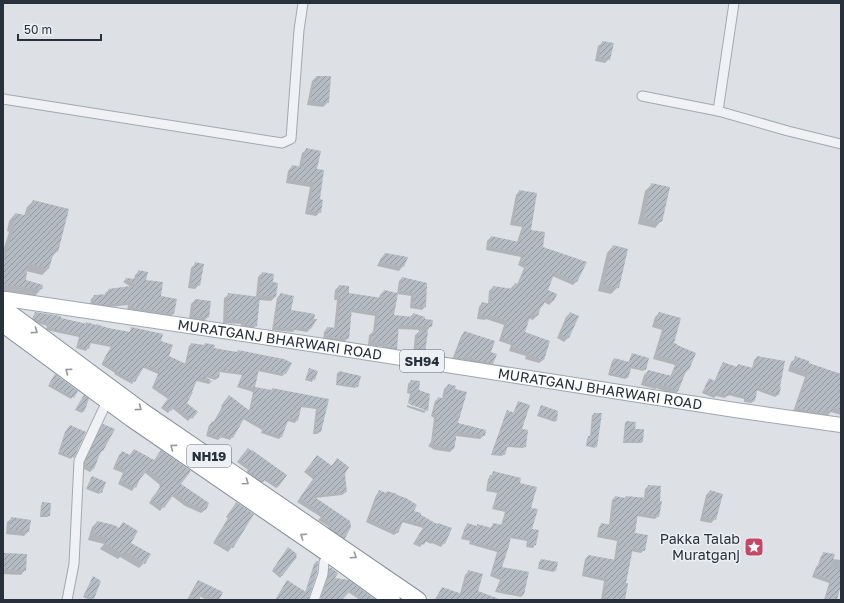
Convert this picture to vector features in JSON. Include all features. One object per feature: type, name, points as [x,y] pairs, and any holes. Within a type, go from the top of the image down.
[{"type":"highway","name":"NH19","points":[[3,308],[110,395]]},
{"type":"highway","name":"NH19","points":[[3,324],[110,395],[142,411],[334,549],[418,600]]},
{"type":"highway","name":"NH19","points":[[334,549],[392,600]]},
{"type":"main road","name":"MURATGANJ BHARWARI ROAD","points":[[3,300],[6,299],[308,343],[841,425]]},
{"type":"street","points":[[3,99],[282,143],[291,139],[299,30],[303,3]]},
{"type":"street","points":[[718,111],[734,3]]},
{"type":"street","points":[[642,96],[718,111],[841,144]]},
{"type":"street","points":[[67,600],[74,564],[79,461],[110,395]]},
{"type":"street","points":[[314,600],[323,574],[324,562],[334,549]]},
{"type":"building","points":[[602,41],[614,43],[610,60],[599,57]]},
{"type":"building","points":[[316,76],[331,76],[329,103],[310,101]]},
{"type":"building","points":[[306,148],[321,151],[317,169],[324,170],[320,199],[323,200],[321,213],[308,210],[314,183],[289,179],[292,165],[302,167]]},
{"type":"building","points":[[651,183],[670,187],[662,222],[644,218]]},
{"type":"building","points":[[519,190],[537,193],[531,230],[545,232],[543,247],[587,262],[577,282],[555,272],[548,290],[557,294],[554,301],[546,298],[543,306],[541,306],[538,316],[531,314],[525,332],[550,341],[544,360],[528,355],[529,352],[512,347],[514,342],[502,338],[508,321],[490,315],[490,317],[480,315],[482,302],[491,304],[493,286],[513,289],[515,283],[519,284],[527,264],[521,261],[524,253],[489,247],[491,236],[519,242],[525,223],[514,221]]},
{"type":"building","points":[[33,200],[69,209],[58,252],[54,251],[49,269],[28,263],[26,280],[43,285],[42,289],[3,285],[3,264],[15,226],[13,225],[15,213],[29,216]]},
{"type":"building","points":[[613,245],[628,249],[619,288],[604,284]]},
{"type":"building","points":[[385,253],[408,257],[404,267],[380,262]]},
{"type":"building","points":[[195,262],[204,264],[200,286],[191,284]]},
{"type":"building","points":[[138,270],[148,272],[146,280],[163,282],[161,296],[177,299],[174,314],[130,307],[130,302],[104,305],[93,303],[94,295],[109,294],[108,289],[138,285],[125,279],[137,279]]},
{"type":"building","points":[[262,272],[274,274],[273,282],[278,283],[276,297],[259,295]]},
{"type":"building","points":[[402,277],[427,283],[426,307],[413,305],[414,293],[400,291]]},
{"type":"building","points":[[339,285],[349,286],[349,293],[382,298],[384,290],[398,293],[394,315],[413,317],[413,313],[425,317],[425,319],[433,320],[432,327],[399,325],[397,349],[388,347],[388,344],[371,341],[379,312],[352,308],[349,339],[326,336],[327,327],[337,328],[340,297],[337,296]]},
{"type":"building","points":[[228,293],[260,297],[257,326],[244,325],[245,320],[227,319]]},
{"type":"building","points":[[280,293],[294,296],[291,310],[315,314],[314,319],[317,319],[311,329],[298,327],[298,329],[274,327]]},
{"type":"building","points":[[195,299],[211,301],[209,317],[193,316]]},
{"type":"building","points":[[35,312],[61,316],[61,318],[86,324],[86,322],[130,332],[131,327],[163,334],[161,341],[173,345],[169,356],[186,364],[191,343],[204,345],[205,343],[215,345],[214,348],[237,352],[238,350],[284,359],[292,363],[286,374],[259,369],[255,387],[272,390],[272,388],[329,399],[321,432],[315,431],[318,407],[302,404],[298,421],[289,418],[282,437],[263,431],[264,427],[245,417],[233,438],[223,434],[222,438],[208,433],[212,421],[214,422],[224,404],[223,403],[229,395],[250,411],[255,389],[239,385],[243,373],[220,370],[219,378],[201,373],[213,382],[198,378],[187,403],[198,412],[192,419],[175,406],[171,411],[163,405],[170,396],[154,385],[160,371],[145,365],[135,382],[104,363],[104,359],[112,345],[92,340],[89,349],[78,346],[81,335],[48,327],[49,323],[33,319]]},
{"type":"building","points":[[570,312],[579,316],[569,338],[560,334]]},
{"type":"building","points":[[659,312],[681,318],[674,343],[696,353],[689,370],[687,369],[678,391],[660,384],[645,381],[648,370],[672,376],[678,361],[657,355],[665,326],[656,323]]},
{"type":"building","points":[[419,330],[428,331],[425,353],[416,352]]},
{"type":"building","points":[[464,331],[495,341],[491,352],[497,354],[493,364],[465,356],[464,359],[455,357]]},
{"type":"building","points":[[632,353],[649,358],[646,370],[632,366],[628,378],[610,373],[614,358],[629,362]]},
{"type":"building","points":[[757,356],[785,361],[779,395],[758,387],[755,401],[730,392],[729,396],[718,393],[717,396],[704,390],[709,378],[715,381],[723,362],[737,367],[738,364],[753,368]]},
{"type":"building","points":[[795,356],[809,361],[809,363],[841,374],[841,409],[833,408],[833,412],[824,410],[822,413],[810,409],[809,412],[796,407],[809,372],[792,366]]},
{"type":"building","points":[[309,368],[318,371],[315,380],[306,379]]},
{"type":"building","points":[[339,371],[361,376],[358,387],[337,384]]},
{"type":"building","points":[[55,374],[78,391],[74,398],[49,384]]},
{"type":"building","points":[[411,380],[420,381],[419,390],[430,394],[428,411],[409,404],[412,391],[409,391]]},
{"type":"building","points":[[448,384],[456,386],[455,389],[467,392],[458,423],[486,430],[485,436],[457,432],[454,449],[438,446],[431,442],[434,437],[437,414],[433,413],[438,397],[444,399]]},
{"type":"building","points":[[84,395],[89,399],[84,412],[76,408]]},
{"type":"building","points":[[518,401],[530,405],[522,429],[528,430],[526,447],[508,445],[505,455],[492,453],[507,410],[514,413]]},
{"type":"building","points":[[541,405],[558,411],[557,421],[538,414]]},
{"type":"building","points":[[594,413],[602,413],[597,447],[587,445],[588,436],[591,436]]},
{"type":"building","points":[[626,421],[636,422],[635,429],[644,429],[643,442],[624,441]]},
{"type":"building","points":[[103,424],[115,429],[103,451],[101,451],[94,469],[85,466],[85,462]]},
{"type":"building","points":[[70,425],[86,432],[74,458],[60,452],[65,432]]},
{"type":"building","points":[[248,448],[287,475],[279,486],[266,478],[263,482],[247,471],[250,467],[239,459]]},
{"type":"building","points":[[134,449],[154,460],[161,450],[191,471],[181,484],[209,503],[206,510],[188,503],[175,493],[164,508],[151,499],[163,484],[161,482],[162,481],[148,469],[140,479],[136,488],[121,481],[126,470],[116,465],[122,451],[130,455]]},
{"type":"building","points":[[317,455],[332,466],[337,458],[349,467],[345,474],[347,492],[313,496],[350,521],[351,527],[345,538],[329,527],[331,523],[321,516],[323,513],[300,498],[316,475],[307,469]]},
{"type":"building","points":[[493,471],[521,478],[520,483],[537,487],[531,508],[538,509],[532,529],[539,530],[536,545],[528,545],[529,539],[511,536],[502,567],[529,572],[524,594],[497,590],[502,578],[492,573],[499,549],[471,542],[472,538],[463,536],[467,523],[492,528],[493,523],[503,525],[507,509],[494,506],[499,490],[488,488],[490,475],[492,476]]},
{"type":"building","points":[[92,476],[106,482],[102,493],[87,487]]},
{"type":"building","points":[[648,485],[661,486],[660,501],[662,501],[659,517],[638,513],[635,533],[648,535],[645,551],[633,548],[626,583],[628,583],[625,600],[606,600],[607,597],[604,597],[607,578],[584,573],[588,555],[616,560],[620,538],[599,534],[601,523],[611,525],[615,496],[625,498],[626,496],[647,498]]},
{"type":"building","points":[[379,490],[386,493],[387,491],[406,498],[417,505],[414,511],[421,513],[421,515],[437,524],[438,523],[452,528],[445,544],[436,540],[435,542],[428,538],[424,545],[416,540],[425,525],[404,519],[398,533],[369,519]]},
{"type":"building","points":[[710,490],[723,494],[716,520],[703,516]]},
{"type":"building","points":[[42,502],[51,503],[50,516],[41,515]]},
{"type":"building","points":[[236,502],[254,514],[233,548],[217,538]]},
{"type":"building","points":[[11,517],[31,520],[29,532],[9,530]]},
{"type":"building","points":[[97,521],[114,525],[119,528],[123,522],[138,531],[131,543],[151,554],[145,564],[126,552],[124,555],[105,543],[108,538],[93,534]]},
{"type":"building","points":[[288,547],[297,554],[297,557],[282,576],[273,569]]},
{"type":"building","points":[[823,552],[835,554],[831,567],[841,570],[841,585],[837,600],[826,600],[831,580],[815,574],[819,563],[820,564]]},
{"type":"building","points":[[3,553],[27,554],[26,571],[3,570]]},
{"type":"building","points":[[541,559],[558,562],[556,571],[539,568]]},
{"type":"building","points":[[316,561],[318,561],[317,573],[308,600],[275,600],[287,580],[306,592]]},
{"type":"building","points":[[330,567],[338,573],[335,578],[349,580],[376,600],[365,600],[350,591],[342,600],[320,600],[329,576]]},
{"type":"building","points":[[468,570],[483,574],[478,591],[499,599],[447,600],[438,595],[442,587],[462,594]]},
{"type":"building","points":[[93,576],[101,581],[94,599],[84,595]]},
{"type":"building","points":[[198,580],[223,592],[219,600],[202,593],[199,600],[189,600]]},
{"type":"place","name":"Pakka Talab Muratganj","points":[[754,547]]}]
